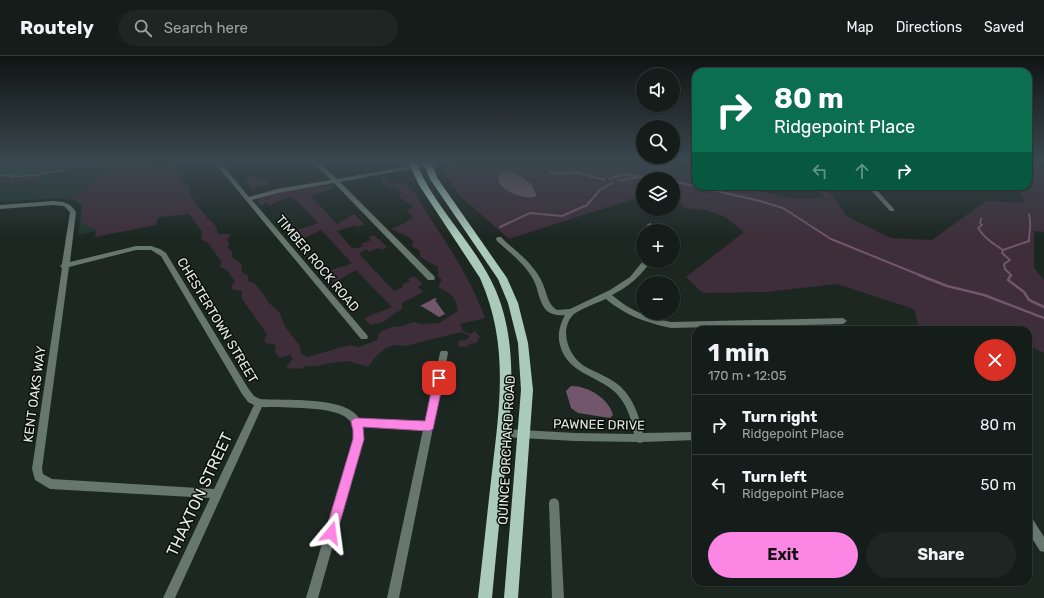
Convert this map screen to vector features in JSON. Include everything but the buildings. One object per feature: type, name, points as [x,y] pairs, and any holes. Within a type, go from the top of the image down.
[{"type":"main road","name":"QUINCE ORCHARD ROAD","points":[[427,187],[476,264],[491,291],[503,336],[506,399],[484,598]]},
{"type":"main road","name":"QUINCE ORCHARD ROAD","points":[[440,187],[497,269],[513,303],[521,330],[525,357],[527,390],[512,598]]},
{"type":"street","name":"TIMBER ROCK ROAD","points":[[238,187],[364,337]]},
{"type":"street","points":[[248,199],[301,187]]},
{"type":"street","points":[[342,187],[431,278]]},
{"type":"street","points":[[874,190],[892,210]]},
{"type":"street","name":"KENT OAKS WAY","points":[[0,207],[52,203],[66,204],[73,212],[64,266],[37,469],[39,478],[50,484],[216,494]]},
{"type":"street","points":[[499,239],[536,278],[548,307],[557,312],[571,312],[607,295],[635,277],[642,268]]},
{"type":"street","name":"CHESTERTOWN STREET","points":[[64,266],[136,248],[152,248],[161,252],[244,391],[251,399],[259,403]]},
{"type":"street","points":[[607,295],[630,313],[645,320],[672,325],[843,321]]},
{"type":"street","points":[[571,312],[565,320],[562,333],[562,343],[568,355],[579,367],[607,381],[623,394],[633,409],[640,439]]},
{"type":"street","points":[[393,598],[444,353]]},
{"type":"street","points":[[259,403],[332,407],[348,412],[356,422],[359,430],[358,439],[312,598]]},
{"type":"street","name":"THAXTON STREET","points":[[169,598],[259,403]]},
{"type":"street","points":[[356,422],[429,426]]},
{"type":"street","name":"PAWNEE DRIVE","points":[[502,433],[640,439],[692,436]]},
{"type":"street","points":[[554,503],[558,598]]},
{"type":"street","points":[[1032,528],[1044,547]]},
{"type":"shaded area","points":[[0,187],[173,187],[189,210],[78,235],[81,206],[75,201],[59,198],[0,202]]},
{"type":"shaded area","points":[[88,187],[190,187],[189,190],[197,205],[216,226],[218,234],[231,234],[227,240],[229,243],[228,248],[232,252],[232,257],[241,264],[242,272],[248,276],[248,281],[254,283],[269,303],[279,312],[286,328],[300,346],[301,354],[308,357],[349,345],[359,347],[377,340],[380,332],[392,327],[402,326],[414,322],[421,324],[439,323],[458,311],[456,302],[452,296],[438,287],[442,280],[438,276],[438,267],[420,257],[420,251],[412,246],[413,241],[411,239],[406,235],[391,229],[405,223],[413,217],[407,211],[413,206],[399,197],[401,191],[392,187],[410,187],[452,252],[478,301],[485,318],[460,324],[463,331],[470,334],[475,331],[480,337],[476,343],[470,344],[467,347],[458,346],[459,341],[466,340],[470,336],[461,332],[405,346],[393,345],[379,353],[368,367],[349,361],[318,366],[306,366],[301,369],[287,368],[293,359],[290,355],[280,358],[275,352],[276,345],[266,343],[264,340],[267,334],[242,299],[242,291],[233,290],[231,286],[235,282],[227,270],[220,267],[221,261],[208,243],[201,239],[202,232],[189,214],[162,217],[158,218],[156,225],[95,237],[96,229],[82,224],[82,204],[78,201],[67,198],[86,190]]},
{"type":"shaded area","points":[[334,187],[311,196],[337,224],[354,214],[364,224],[358,227],[356,225],[337,231],[352,248],[363,246],[361,244],[371,240],[368,237],[374,235],[387,247],[381,250],[378,248],[369,252],[367,249],[361,252],[360,255],[394,291],[403,287],[402,285],[410,281],[408,279],[414,276],[423,284],[418,287],[423,292],[402,303],[402,309],[381,323],[370,325],[364,318],[392,307],[356,270],[335,282],[325,272],[343,266],[344,267],[352,263],[321,230],[299,241],[292,232],[318,223],[295,199],[290,196],[269,206],[267,203],[261,206],[257,200],[270,195],[303,189]]},
{"type":"shaded area","points":[[454,187],[636,187],[636,198],[509,239],[460,196]]},
{"type":"shaded area","points":[[533,187],[536,196],[525,197],[510,192],[504,188]]},
{"type":"shaded area","points":[[680,187],[692,187],[692,190],[760,190],[784,197],[805,199],[824,196],[816,190],[828,190],[848,217],[891,238],[932,240],[986,201],[1025,203],[1020,190],[1032,190],[1032,187],[1044,187],[1044,232],[1034,231],[1034,268],[1044,280],[1044,353],[1032,347],[1032,326],[919,326],[914,309],[837,284],[766,292],[703,293],[686,277],[744,232],[725,217],[705,210],[685,208],[680,203]]},
{"type":"shaded area","points":[[435,298],[445,314],[439,317],[420,306]]},
{"type":"shaded area","points":[[571,386],[584,388],[602,398],[607,403],[613,415],[610,418],[578,413],[571,408],[566,391]]},
{"type":"waterway","points":[[500,227],[530,213],[562,216],[587,205],[600,190],[605,187]]},
{"type":"waterway","points":[[712,190],[783,208],[831,239],[922,276]]},
{"type":"waterway","points":[[1003,250],[1029,241],[1029,214]]},
{"type":"waterway","points":[[981,219],[980,223],[982,225],[978,228],[980,232],[1003,250]]},
{"type":"waterway","points":[[1003,250],[1002,253],[1010,260],[1004,264],[1005,269],[1011,275]]},
{"type":"waterway","points":[[919,275],[947,286],[984,295],[1044,318]]},
{"type":"waterway","points":[[1011,275],[1008,280],[1024,292],[1029,300],[1044,307]]},
{"type":"route","points":[[331,533],[358,439],[359,430],[356,422],[429,426],[439,378]]}]
